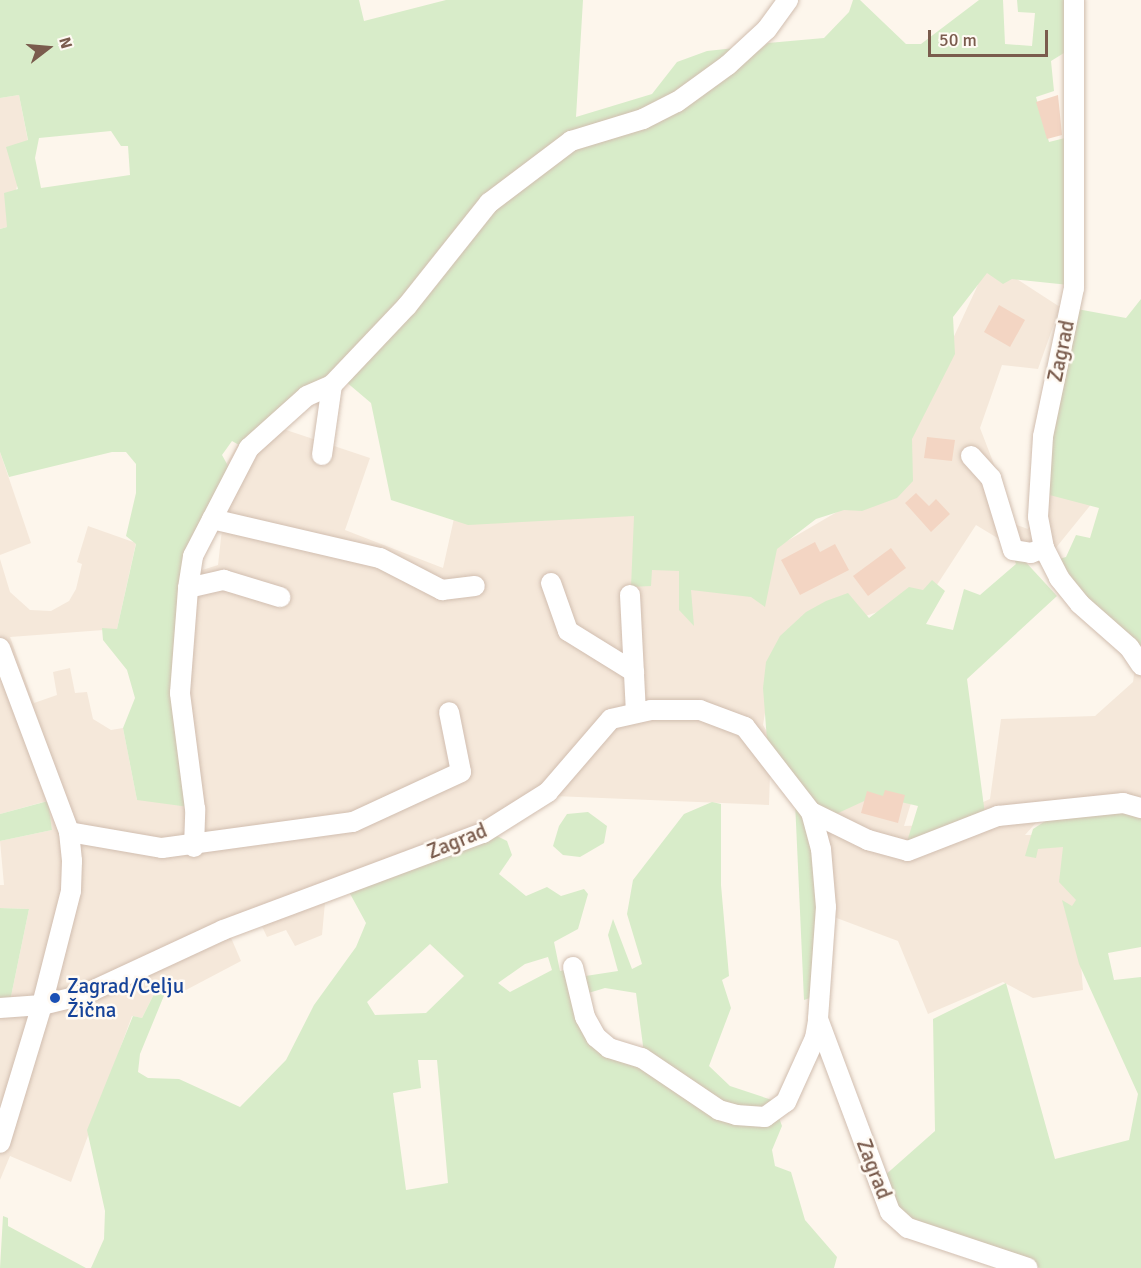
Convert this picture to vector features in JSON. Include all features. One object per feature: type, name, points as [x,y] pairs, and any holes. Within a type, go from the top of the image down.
[{"type":"street","points":[[194,847],[195,809],[180,693],[192,556],[249,448],[307,396],[332,385],[408,306],[489,203],[512,181],[571,141],[643,119],[677,102],[729,65],[767,29],[788,0]]},
{"type":"street","name":"Zagrad","points":[[1074,0],[1074,288],[1036,489],[1044,548],[1080,604],[1129,647],[1141,665]]},
{"type":"street","points":[[322,455],[332,385]]},
{"type":"street","points":[[971,456],[991,478],[1013,550],[1031,553],[1044,548]]},
{"type":"street","points":[[212,519],[380,558],[442,590],[475,586]]},
{"type":"street","points":[[188,588],[224,580],[280,597]]},
{"type":"street","points":[[551,583],[568,631],[634,672]]},
{"type":"street","points":[[630,595],[636,713]]},
{"type":"street","points":[[0,648],[69,832],[71,891],[42,1005],[0,1143]]},
{"type":"street","name":"Zagrad","points":[[0,1008],[42,1005],[82,995],[223,930],[483,833],[548,792],[611,719],[636,713],[700,711],[745,727],[811,813],[821,849],[826,907],[818,1019],[815,1038],[786,1102],[765,1117],[744,1117],[719,1110],[642,1058],[609,1048],[596,1036],[585,1017],[573,967]]},
{"type":"street","points":[[69,832],[162,848],[194,847],[353,822],[451,780],[461,772],[449,712]]},
{"type":"street","name":"Zagrad","points":[[811,813],[868,840],[908,851],[998,816],[1123,803],[1141,808]]},
{"type":"street","name":"Zagrad","points":[[818,1019],[890,1212],[908,1228],[1028,1268]]},
{"type":"shaded area","points":[[19,95],[28,141],[7,227],[0,229],[0,98]]},
{"type":"shaded area","points":[[989,261],[1060,307],[1038,369],[1002,365],[980,428],[1007,498],[1006,521],[1028,529],[1064,472],[1097,497],[1042,565],[976,525],[931,594],[776,646],[763,725],[786,765],[915,790],[904,826],[931,825],[990,799],[1001,719],[1095,716],[1133,682],[1141,620],[1141,811],[1049,808],[1025,835],[1071,835],[1083,990],[1033,998],[1003,982],[928,1014],[898,941],[810,908],[803,808],[770,774],[769,805],[530,795],[480,829],[327,881],[322,935],[295,946],[286,930],[267,937],[259,920],[229,933],[241,961],[186,990],[163,976],[142,1018],[132,1016],[71,1182],[10,1156],[0,1180],[0,1011],[8,1011],[29,909],[0,908],[0,885],[4,885],[0,841],[52,830],[47,801],[0,814],[0,559],[10,592],[30,610],[51,611],[69,601],[76,589],[82,564],[77,562],[88,526],[136,543],[117,629],[10,637],[34,703],[57,695],[53,672],[70,668],[75,693],[87,692],[93,719],[111,730],[123,728],[137,800],[171,580],[218,565],[223,520],[203,503],[253,419],[370,458],[345,530],[443,568],[457,505],[629,514],[782,544],[902,474],[911,429]]},
{"type":"shaded area","points":[[0,452],[31,543],[0,555]]},
{"type":"green space","points":[[0,0],[359,0],[364,21],[446,0],[583,0],[576,117],[652,94],[677,62],[707,51],[735,48],[747,60],[768,43],[824,38],[849,12],[853,0],[860,0],[906,44],[921,44],[979,0],[1003,0],[1005,44],[1032,46],[1035,13],[1018,12],[1017,0],[1068,0],[1064,53],[1051,61],[1054,91],[1036,97],[1049,142],[1069,137],[1069,285],[1012,279],[1003,284],[987,273],[953,317],[955,354],[912,439],[913,481],[897,498],[862,511],[844,510],[816,519],[777,549],[765,607],[751,597],[691,590],[694,626],[679,610],[679,571],[652,570],[651,586],[631,587],[634,516],[468,525],[391,500],[371,403],[338,375],[246,449],[232,441],[222,455],[232,473],[180,578],[189,807],[137,800],[123,728],[135,698],[127,670],[103,640],[102,628],[117,629],[136,544],[126,536],[136,493],[136,464],[126,452],[112,452],[9,477],[0,452],[0,229],[7,227],[4,193],[18,189],[6,147],[28,140],[19,95],[0,98]],"holes":[[[111,131],[121,146],[128,146],[130,175],[41,188],[35,158],[39,138]]]},
{"type":"green space","points":[[1141,299],[1141,650],[1091,606],[1059,559],[1066,557],[1076,535],[1090,538],[1099,508],[1042,493],[1077,309],[1126,318]]},
{"type":"green space","points":[[1013,556],[1021,557],[1057,596],[967,679],[985,814],[906,845],[918,806],[875,796],[834,815],[809,803],[767,740],[763,688],[766,662],[780,636],[806,612],[826,601],[848,593],[869,618],[909,587],[923,590],[932,580],[945,591],[926,624],[953,630],[964,589],[980,595],[1016,564]]},
{"type":"green space","points":[[48,801],[52,830],[0,841],[0,814]]},
{"type":"green space","points":[[795,801],[810,821],[822,904],[810,998],[804,1000]]},
{"type":"green space","points":[[712,802],[721,804],[721,885],[729,976],[722,980],[731,1008],[709,1066],[730,1086],[781,1103],[736,1113],[644,1053],[636,993],[605,988],[585,994],[579,977],[618,971],[608,935],[613,919],[632,969],[642,964],[627,914],[633,880],[684,814]]},
{"type":"green space","points":[[1109,808],[1141,815],[1141,947],[1108,953],[1114,980],[1141,977],[1141,1268],[1040,1268],[897,1213],[883,1177],[935,1131],[933,1019],[1006,983],[1055,1159],[1129,1140],[1138,1094],[1079,964],[1062,900],[1072,906],[1076,900],[1059,882],[1063,847],[1038,849],[1036,858],[1025,856],[1033,829],[1050,818]]},
{"type":"green space","points":[[588,812],[607,826],[604,843],[580,857],[563,855],[553,846],[559,826],[567,814]]},
{"type":"green space","points":[[491,833],[507,841],[512,855],[499,874],[526,896],[547,887],[561,896],[584,889],[588,894],[578,929],[554,942],[560,971],[569,969],[582,1018],[623,1057],[698,1102],[778,1115],[782,1126],[772,1150],[775,1166],[791,1172],[805,1220],[837,1257],[834,1268],[91,1268],[104,1239],[105,1211],[87,1130],[133,1016],[142,1018],[163,976],[170,981],[140,1054],[138,1072],[148,1078],[179,1079],[240,1107],[286,1060],[314,1005],[356,947],[366,923],[348,890]],"holes":[[[430,944],[464,976],[426,1013],[375,1015],[367,1002]],[[548,957],[552,970],[510,992],[498,983],[525,964]],[[418,1060],[437,1060],[448,1183],[406,1190],[393,1093],[421,1088]]]},
{"type":"green space","points":[[0,908],[29,909],[8,1011],[0,1011]]},
{"type":"green space","points":[[3,1216],[8,1218],[8,1226],[86,1268],[0,1268]]},
{"type":"building","points":[[1058,95],[1062,135],[1047,139],[1036,102]]},
{"type":"building","points":[[999,305],[1025,320],[1010,347],[984,332]]},
{"type":"building","points":[[927,437],[955,440],[952,461],[924,458]]},
{"type":"building","points":[[916,493],[929,506],[936,499],[950,514],[931,532],[905,503]]},
{"type":"building","points":[[815,542],[820,552],[835,544],[849,570],[800,595],[781,560]]},
{"type":"building","points":[[891,548],[906,568],[868,596],[853,576]]},
{"type":"building","points":[[885,790],[905,795],[898,823],[861,813],[867,791],[883,796]]},
{"type":"place","name":"Zagrad/Celju Žična","points":[[55,998]]}]
